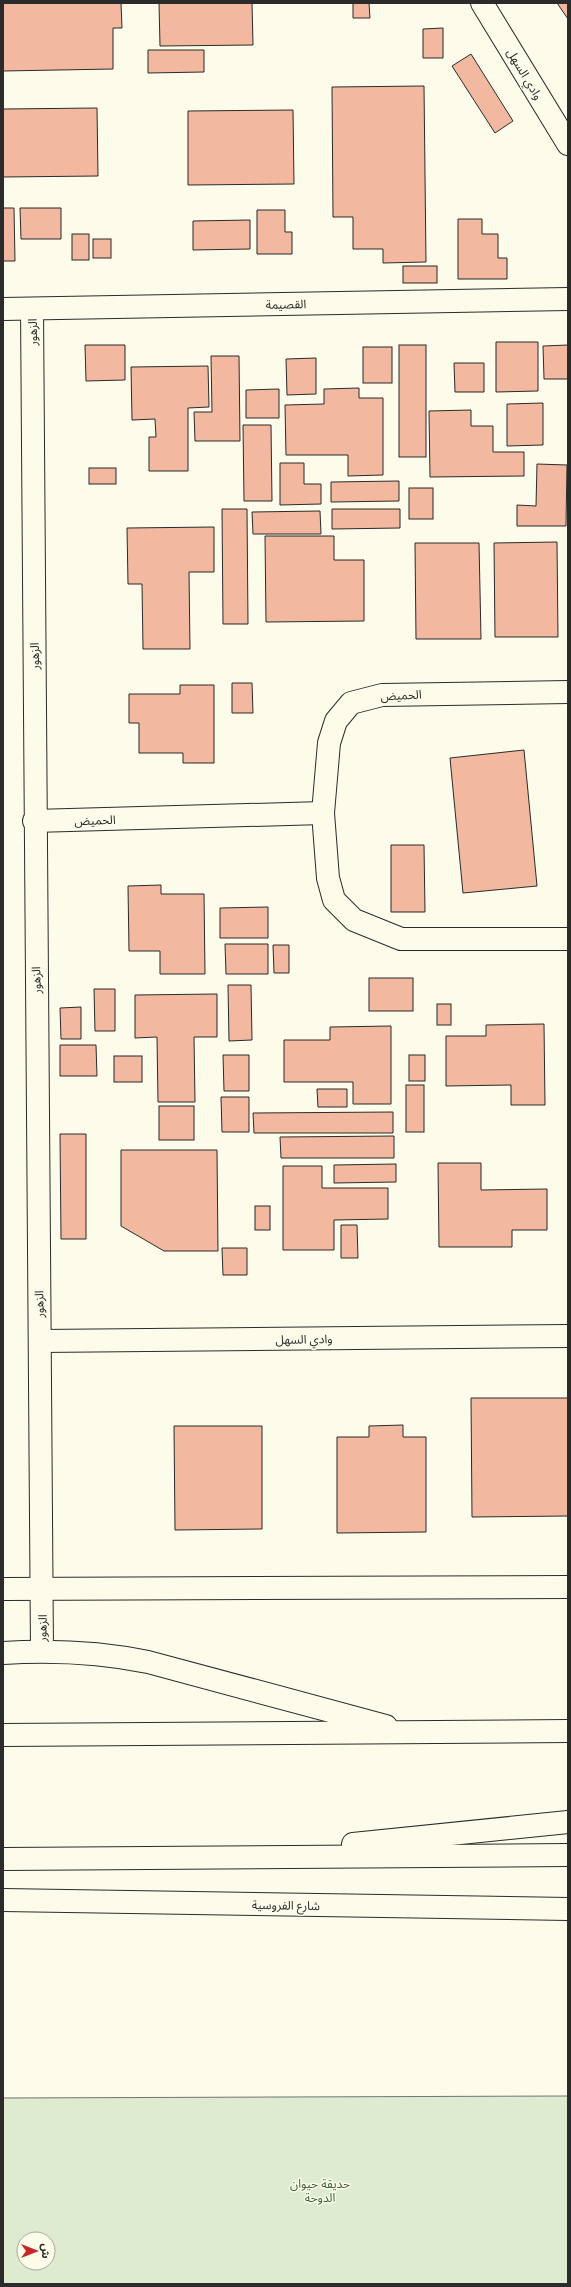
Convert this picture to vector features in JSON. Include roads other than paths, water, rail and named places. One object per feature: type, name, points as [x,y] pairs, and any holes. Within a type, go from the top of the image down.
[{"type":"main road","name":"وادي السهل","points":[[482,3],[568,144]]},
{"type":"main road","name":"القصيمة","points":[[3,309],[568,299]]},
{"type":"main road","name":"الزهور","points":[[32,309],[34,821],[43,1589],[42,1651]]},
{"type":"main road","name":"الحميض","points":[[568,692],[382,695],[351,703],[336,721],[330,743],[323,813],[328,878],[334,900],[354,920],[402,939],[568,939]]},
{"type":"main road","name":"الحميض","points":[[34,821],[323,813]]},
{"type":"main road","name":"وادي السهل","points":[[40,1341],[568,1336]]},
{"type":"main road","points":[[3,1589],[568,1587]]},
{"type":"main road","points":[[3,1653],[42,1651],[115,1656],[148,1662],[414,1733]]},
{"type":"main road","points":[[3,1735],[568,1731]]},
{"type":"main road","points":[[214,1858],[568,1822]]},
{"type":"main road","points":[[3,1859],[568,1855]]},
{"type":"main road","name":"شارع الفروسية","points":[[3,1900],[568,1909]]},
{"type":"park label","name":"حديقة حيوان الدوحة","points":[[320,2190]]}]
